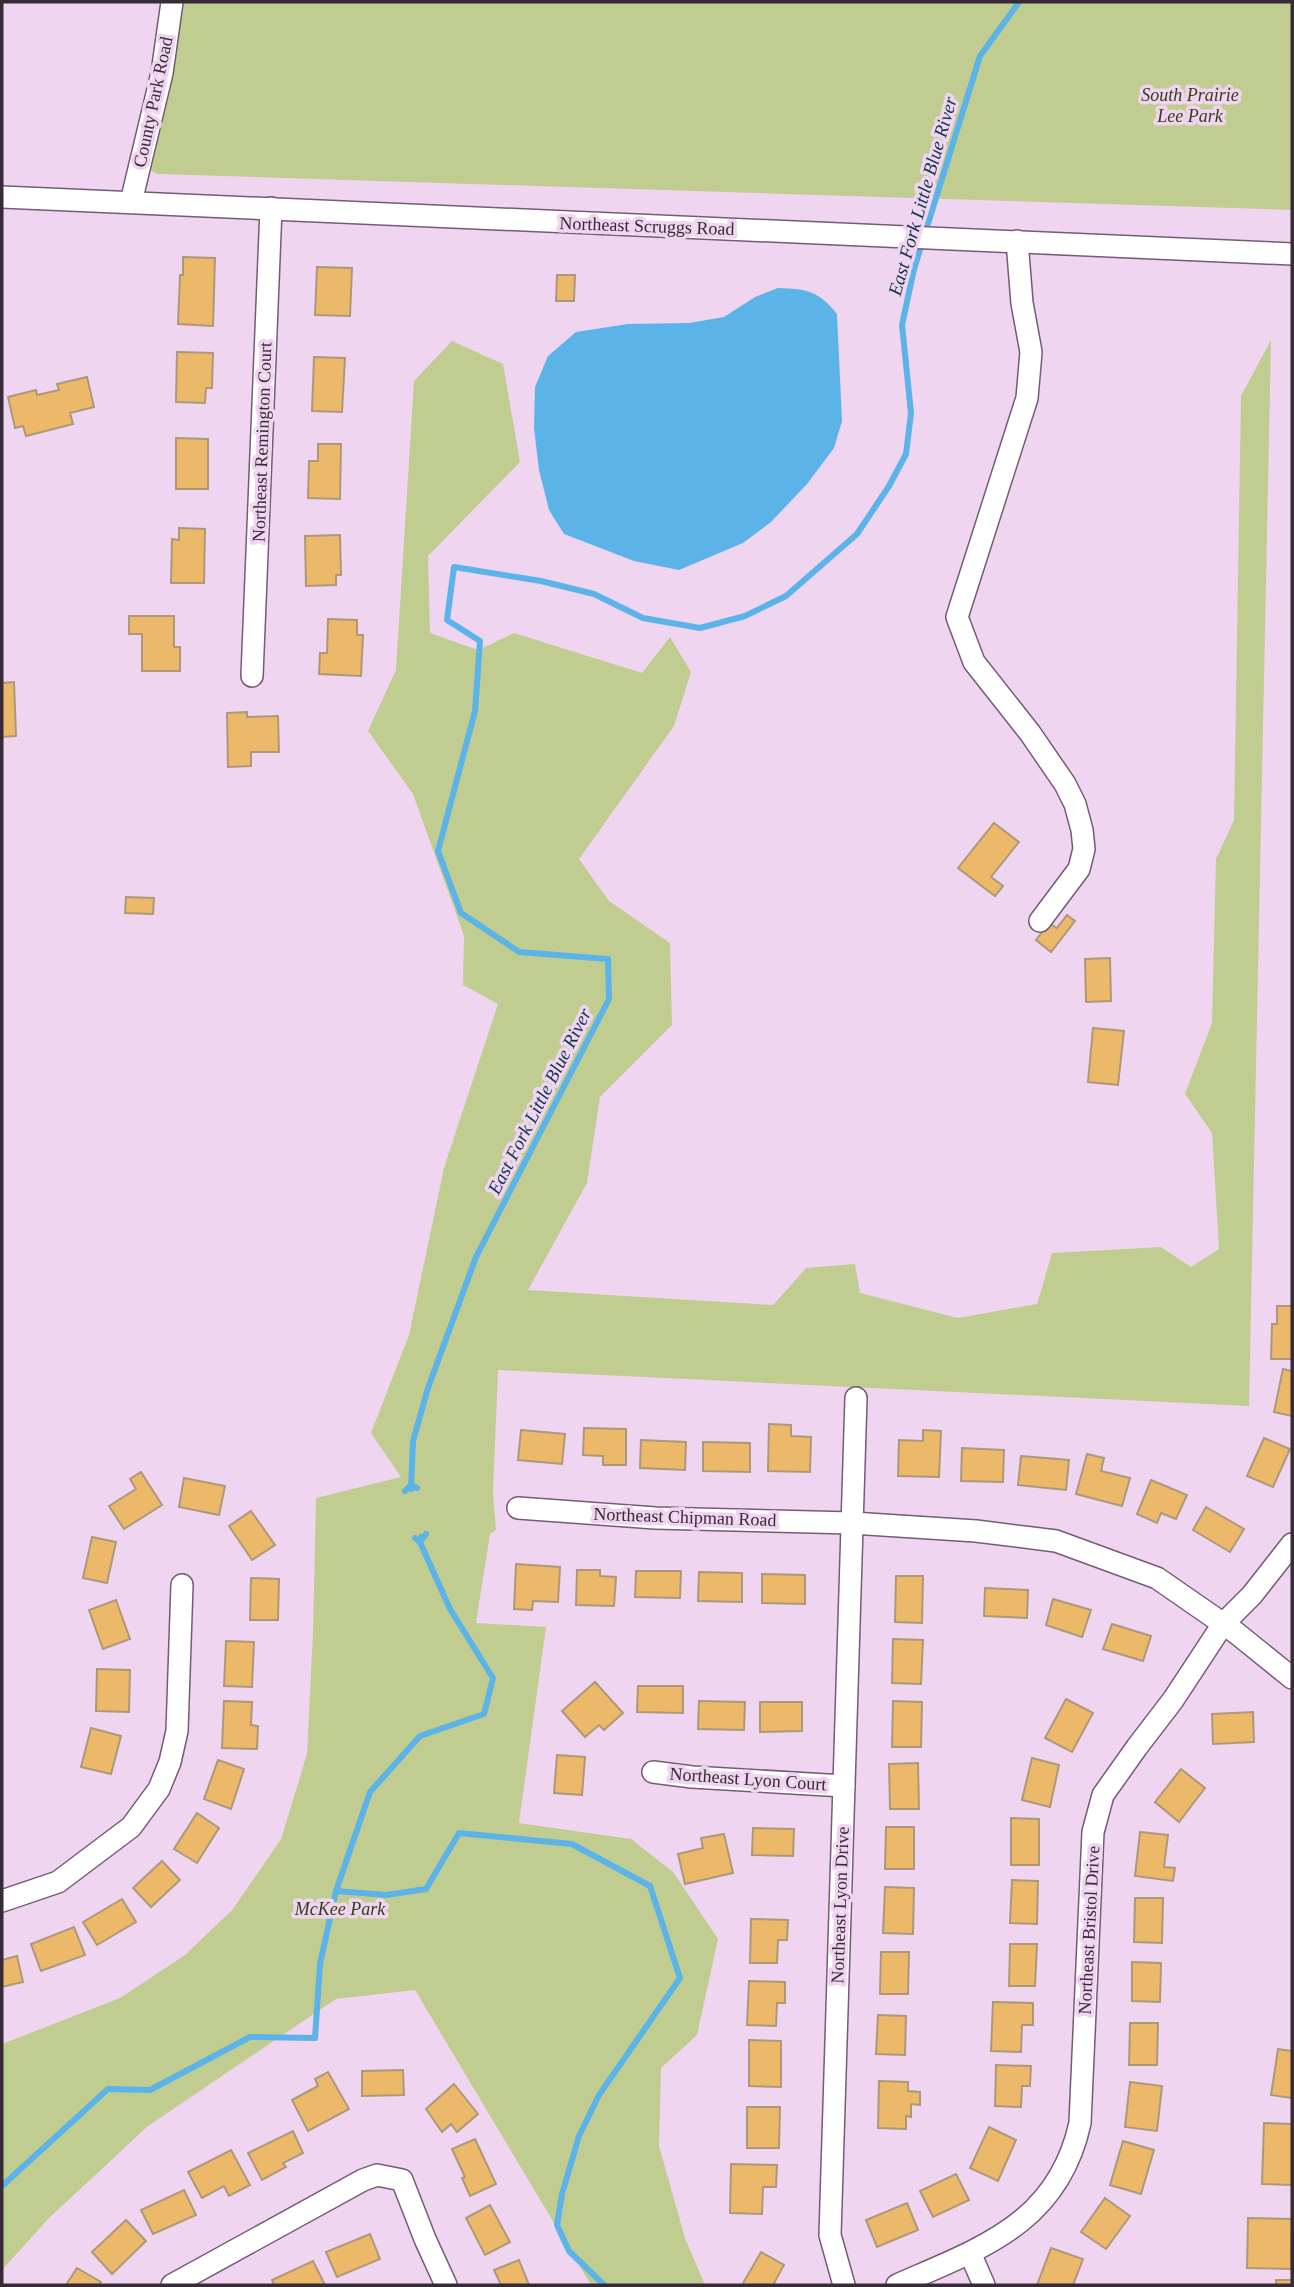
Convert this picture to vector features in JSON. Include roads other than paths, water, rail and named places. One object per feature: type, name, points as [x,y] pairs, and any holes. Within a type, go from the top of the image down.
[{"type":"street","name":"County Park Road","points":[[131,202],[162,73],[172,2]]},
{"type":"street","name":"Northeast Scruggs Road","points":[[2,197],[1292,254]]},
{"type":"street","name":"Northeast Remington Court","points":[[252,676],[271,208]]},
{"type":"street","points":[[1017,241],[1022,303],[1031,352],[1027,398],[957,617],[974,662],[1030,733],[1065,784],[1075,804],[1084,849],[1079,869],[1040,921]]},
{"type":"street","points":[[852,1523],[856,1398]]},
{"type":"street","name":"Northeast Chipman Road","points":[[518,1508],[655,1518],[852,1523],[976,1531],[1056,1541],[1157,1578],[1223,1624],[1292,1678]]},
{"type":"street","name":"Northeast Lyon Drive","points":[[844,2285],[830,2235],[852,1523]]},
{"type":"street","name":"Northeast Bristol Drive","points":[[897,2285],[970,2253],[1013,2228],[1044,2200],[1069,2160],[1080,2123],[1093,1832],[1103,1795],[1174,1700],[1223,1624],[1252,1595],[1292,1544]]},
{"type":"street","points":[[2,1901],[58,1882],[131,1827],[159,1789],[170,1762],[177,1731],[182,1585]]},
{"type":"street","name":"Northeast Lyon Court","points":[[653,1772],[692,1777],[844,1786]]},
{"type":"street","points":[[172,2285],[295,2216],[377,2175],[402,2180],[446,2285]]},
{"type":"street","points":[[970,2253],[985,2285]]},
{"type":"water","points":[[778,288],[812,293],[824,300],[837,314],[842,421],[834,448],[807,484],[771,522],[743,543],[679,570],[634,561],[564,534],[549,510],[539,470],[534,428],[535,387],[548,356],[576,332],[628,324],[689,323],[724,317],[755,297]]},
{"type":"waterway","name":"East Fork Little Blue River","points":[[411,1489],[413,1441],[428,1388],[476,1257],[609,999],[608,959],[519,952],[461,913],[438,851],[475,711],[480,641],[447,620],[454,567],[541,581],[594,594],[643,618],[700,628],[745,616],[786,596],[857,534],[889,486],[906,454],[911,413],[902,325],[914,269],[980,56],[1019,2]]},
{"type":"waterway","name":"East Fork Little Blue River","points":[[405,1491],[411,1485],[417,1488]]},
{"type":"waterway","name":"East Fork Little Blue River","points":[[415,1538],[420,1542],[426,1534]]},
{"type":"waterway","name":"East Fork Little Blue River","points":[[2,2186],[108,2089],[150,2090],[250,2037],[315,2038],[320,1964],[336,1891],[370,1792],[420,1736],[484,1714],[493,1678],[450,1609],[420,1542],[421,1537]]},
{"type":"waterway","points":[[336,1891],[386,1895],[426,1889],[459,1833],[572,1844],[650,1886],[680,1978],[599,2095],[579,2136],[562,2194],[557,2225],[569,2251],[604,2285]]},
{"type":"park label","name":"South Prairie Lee Park","points":[[1190,105]]},
{"type":"park label","name":"McKee Park","points":[[340,1909]]}]
